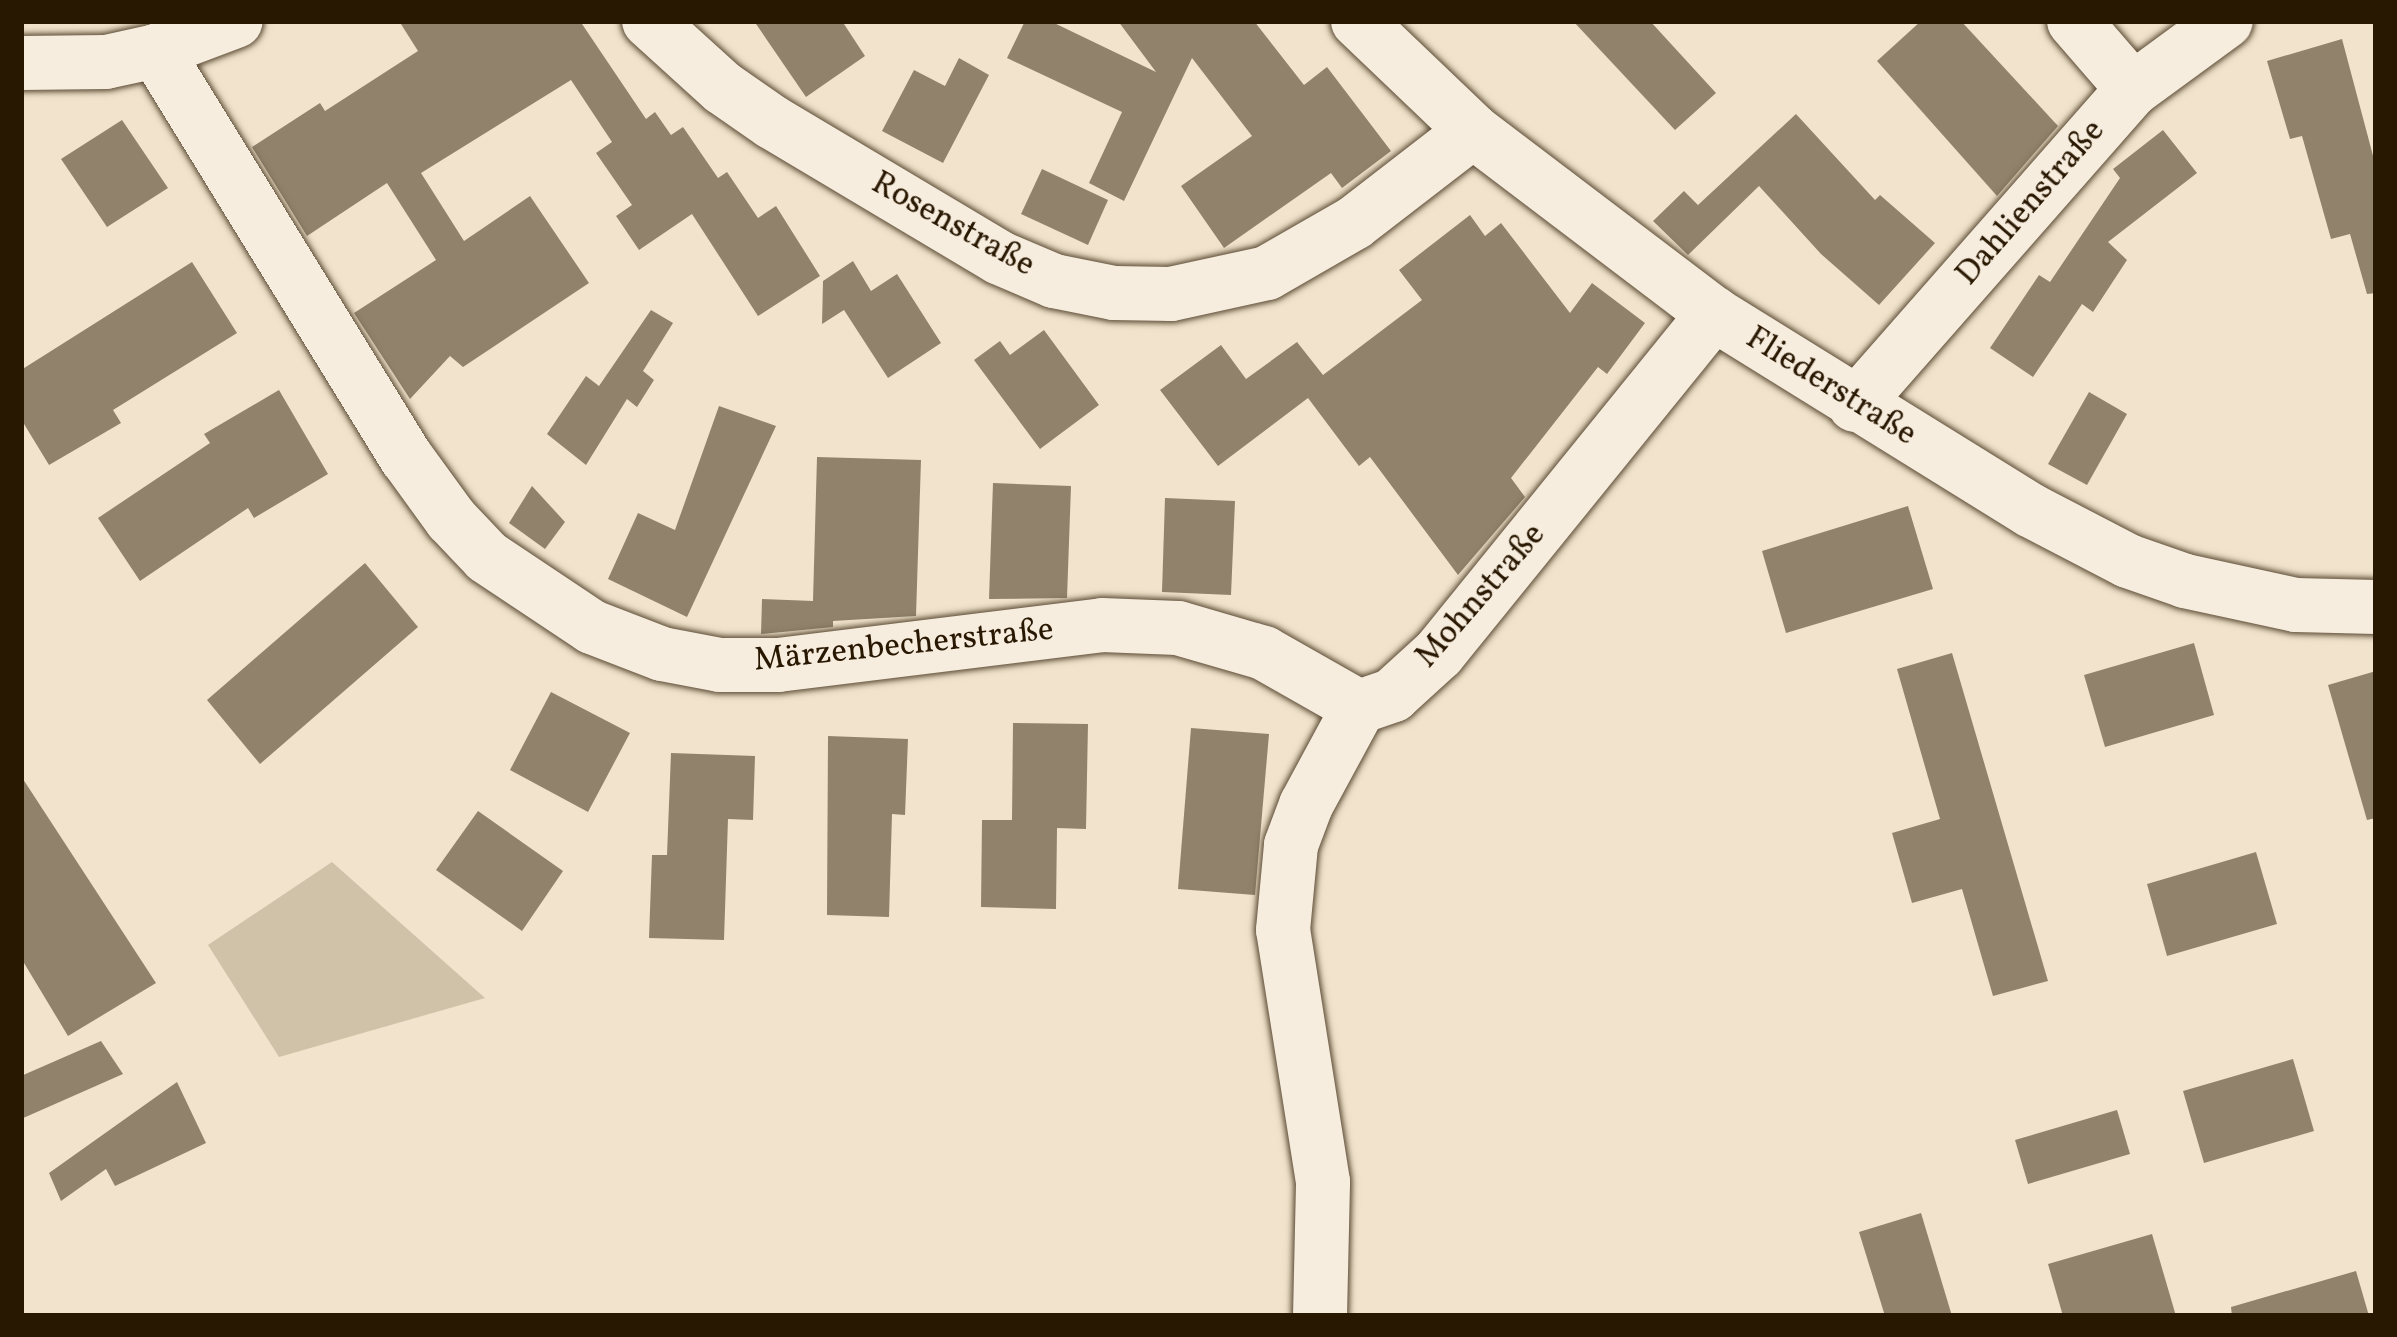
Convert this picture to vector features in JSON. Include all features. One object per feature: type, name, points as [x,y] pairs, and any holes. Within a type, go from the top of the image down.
[{"type":"street","name":"Rosenstraße","points":[[649,21],[693,64],[772,122],[1000,258],[1054,281],[1114,293],[1171,294],[1267,273],[1354,223],[1473,131]]},
{"type":"street","name":"Fliederstraße","points":[[1358,21],[1473,131],[1714,314],[2030,510],[2128,561],[2255,598],[2376,608]]},
{"type":"street","points":[[2074,21],[2133,89]]},
{"type":"street","name":"Dahlienstraße","points":[[1855,405],[2133,89],[2226,21]]},
{"type":"street","points":[[21,63],[106,62],[156,51],[226,25]]},
{"type":"street","name":"Märzenbecherstraße","points":[[156,51],[406,457],[451,519],[487,557],[592,627],[662,654],[720,665],[778,664],[1102,625],[1178,628],[1264,653],[1359,707]]},
{"type":"street","name":"Mohnstraße","points":[[1359,707],[1393,694],[1439,653],[1714,314]]},
{"type":"street","points":[[1320,1316],[1323,1181],[1293,1017],[1285,887],[1291,845],[1306,805],[1359,707]]},
{"type":"shaded area","points":[[332,862],[485,998],[279,1057],[208,945]]},
{"type":"building","points":[[399,21],[580,21],[646,119],[655,112],[671,135],[683,127],[718,178],[727,172],[758,218],[776,206],[820,276],[758,316],[692,214],[639,250],[616,216],[632,205],[596,153],[612,142],[571,80],[421,173],[464,241],[530,196],[589,283],[463,367],[450,356],[410,399],[354,313],[436,260],[387,183],[307,236],[252,147],[320,103],[325,111],[418,51]]},
{"type":"building","points":[[754,21],[842,21],[865,56],[806,97]]},
{"type":"building","points":[[1025,21],[1050,21],[1156,72],[1118,21],[1254,21],[1304,85],[1327,67],[1391,151],[1342,188],[1331,173],[1224,248],[1181,186],[1252,136],[1192,58],[1124,201],[1089,183],[1122,112],[1007,58]]},
{"type":"building","points":[[1573,21],[1650,21],[1716,93],[1675,130]]},
{"type":"building","points":[[1921,21],[1961,21],[2058,126],[1997,196],[1877,61]]},
{"type":"building","points":[[2342,39],[2376,167],[2376,293],[2367,294],[2350,234],[2331,239],[2302,136],[2290,139],[2267,61]]},
{"type":"building","points":[[959,58],[989,75],[943,163],[882,131],[914,70],[945,86]]},
{"type":"building","points":[[1796,114],[1875,200],[1880,195],[1935,243],[1879,305],[1821,254],[1759,186],[1688,255],[1653,221],[1684,191],[1698,205]]},
{"type":"building","points":[[122,120],[168,188],[107,227],[61,159]]},
{"type":"building","points":[[2163,130],[2197,173],[2108,242],[2127,260],[2093,312],[2082,304],[2033,377],[1990,348],[2039,275],[2050,282],[2120,178],[2113,169]]},
{"type":"building","points":[[1042,169],[1108,200],[1088,245],[1021,214]]},
{"type":"building","points":[[1470,215],[1485,236],[1501,223],[1570,313],[1592,283],[1645,323],[1607,374],[1598,367],[1511,478],[1525,497],[1458,575],[1370,457],[1359,466],[1308,398],[1218,466],[1160,390],[1221,345],[1246,379],[1297,342],[1323,375],[1422,300],[1399,270]]},
{"type":"building","points":[[853,261],[871,291],[897,274],[941,343],[888,378],[844,310],[822,324],[823,281]]},
{"type":"building","points":[[192,262],[237,333],[113,410],[121,423],[49,465],[21,419],[21,370]]},
{"type":"building","points":[[651,310],[673,323],[643,371],[654,380],[637,407],[627,399],[586,465],[547,434],[586,376],[599,386]]},
{"type":"building","points":[[1044,330],[1099,405],[1040,449],[974,360],[1000,341],[1010,355]]},
{"type":"building","points":[[279,390],[328,474],[254,518],[248,508],[140,581],[98,518],[210,443],[204,434]]},
{"type":"building","points":[[2089,392],[2127,414],[2087,485],[2048,464]]},
{"type":"building","points":[[719,406],[776,426],[687,617],[608,579],[638,513],[675,530]]},
{"type":"building","points":[[817,457],[921,460],[916,616],[833,621],[833,627],[761,634],[762,599],[813,601]]},
{"type":"building","points":[[993,483],[1071,486],[1067,598],[989,599]]},
{"type":"building","points":[[532,486],[565,522],[545,549],[509,523]]},
{"type":"building","points":[[1165,498],[1235,501],[1231,595],[1162,592]]},
{"type":"building","points":[[1908,506],[1933,589],[1786,633],[1762,551]]},
{"type":"building","points":[[365,563],[418,627],[260,764],[207,700]]},
{"type":"building","points":[[2194,643],[2214,715],[2105,747],[2084,675]]},
{"type":"building","points":[[1952,653],[2048,981],[1993,996],[1962,889],[1912,903],[1892,833],[1940,819],[1897,669]]},
{"type":"building","points":[[2376,671],[2376,818],[2367,820],[2328,685]]},
{"type":"building","points":[[551,692],[630,733],[588,812],[510,770]]},
{"type":"building","points":[[1013,723],[1088,724],[1086,829],[1057,828],[1056,909],[981,907],[982,820],[1012,820]]},
{"type":"building","points":[[1191,728],[1269,734],[1255,895],[1178,889]]},
{"type":"building","points":[[828,736],[908,739],[905,815],[892,814],[889,917],[827,915]]},
{"type":"building","points":[[671,753],[755,756],[753,820],[728,819],[724,940],[649,938],[652,855],[667,855]]},
{"type":"building","points":[[21,776],[156,983],[68,1036],[21,958]]},
{"type":"building","points":[[478,811],[563,871],[522,931],[436,870]]},
{"type":"building","points":[[2256,852],[2277,924],[2167,956],[2147,884]]},
{"type":"building","points":[[101,1041],[123,1074],[21,1119],[21,1076]]},
{"type":"building","points":[[2293,1059],[2314,1131],[2204,1163],[2183,1091]]},
{"type":"building","points":[[177,1082],[206,1143],[115,1186],[106,1169],[61,1201],[49,1173]]},
{"type":"building","points":[[2117,1110],[2130,1154],[2028,1184],[2015,1140]]},
{"type":"building","points":[[1921,1213],[1952,1316],[1885,1316],[1859,1232]]},
{"type":"building","points":[[2152,1234],[2176,1316],[2063,1316],[2048,1264]]},
{"type":"building","points":[[2356,1271],[2369,1316],[2232,1316],[2231,1307]]}]
